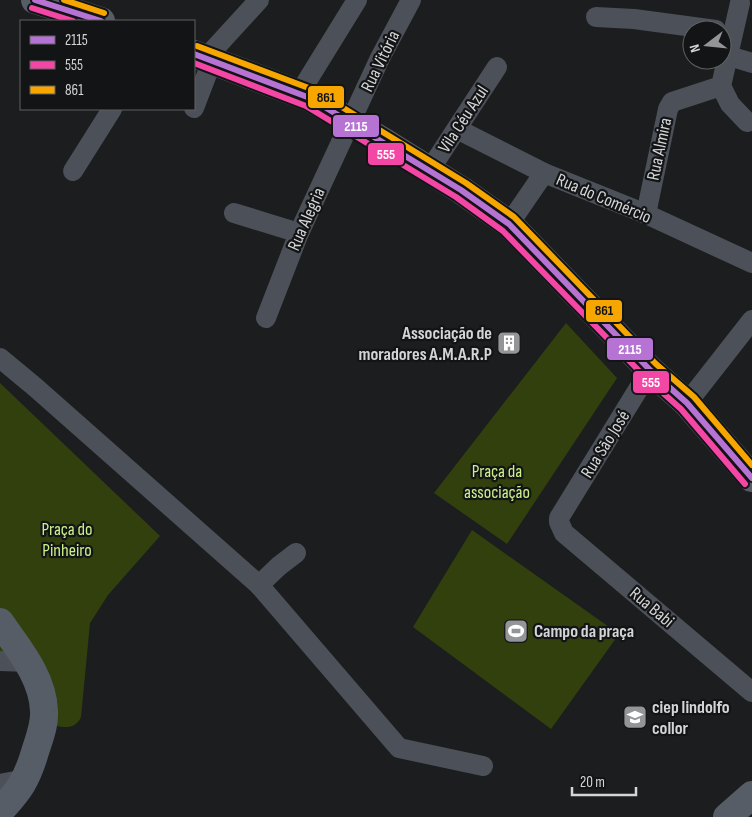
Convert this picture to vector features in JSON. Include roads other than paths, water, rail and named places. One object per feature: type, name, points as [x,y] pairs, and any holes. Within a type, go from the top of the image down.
[{"type":"street","points":[[35,0],[98,20]]},
{"type":"street","points":[[195,100],[204,58],[259,0]]},
{"type":"street","points":[[299,94],[357,0]]},
{"type":"street","name":"Rua Vitória","points":[[351,122],[380,58],[411,0]]},
{"type":"street","points":[[731,20],[742,3]]},
{"type":"street","points":[[596,17],[634,19],[682,25]]},
{"type":"street","points":[[732,57],[752,62]]},
{"type":"street","points":[[204,58],[310,98],[430,171],[510,224],[650,370],[687,403],[752,478]]},
{"type":"street","name":"Vila Céu Azul","points":[[430,171],[497,67]]},
{"type":"street","points":[[725,70],[721,86],[730,104],[747,122]]},
{"type":"street","name":"Rua Almira","points":[[646,214],[670,105],[672,102],[721,86]]},
{"type":"street","points":[[73,171],[111,110]]},
{"type":"street","name":"Rua Alegria","points":[[266,318],[298,233],[351,122]]},
{"type":"street","name":"Rua do Comércio","points":[[457,129],[544,173],[646,214],[752,263]]},
{"type":"street","points":[[510,224],[544,173]]},
{"type":"street","points":[[234,213],[298,233]]},
{"type":"street","points":[[687,403],[752,320]]},
{"type":"street","points":[[0,358],[36,387],[259,585],[399,748],[483,766]]},
{"type":"street","name":"Rua São José","points":[[559,518],[650,370]]},
{"type":"street","name":"Rua Babi","points":[[559,518],[564,533],[752,692]]},
{"type":"street","points":[[259,585],[296,553]]},
{"type":"street","points":[[0,622],[28,662],[39,687],[44,710],[42,729],[13,782],[16,794],[0,810]]},
{"type":"street","points":[[0,661],[28,662]]},
{"type":"street","points":[[727,817],[752,796]]},
{"type":"place","name":"Associação de moradores A.M.A.R.P","points":[[509,343]]},
{"type":"place","name":"Campo da praça","points":[[516,631]]},
{"type":"place","name":"ciep lindolfo collor","points":[[635,717]]},
{"type":"park label","name":"Praça da associação","points":[[497,481]]},
{"type":"park label","name":"Praça do Pinheiro","points":[[67,539]]}]
